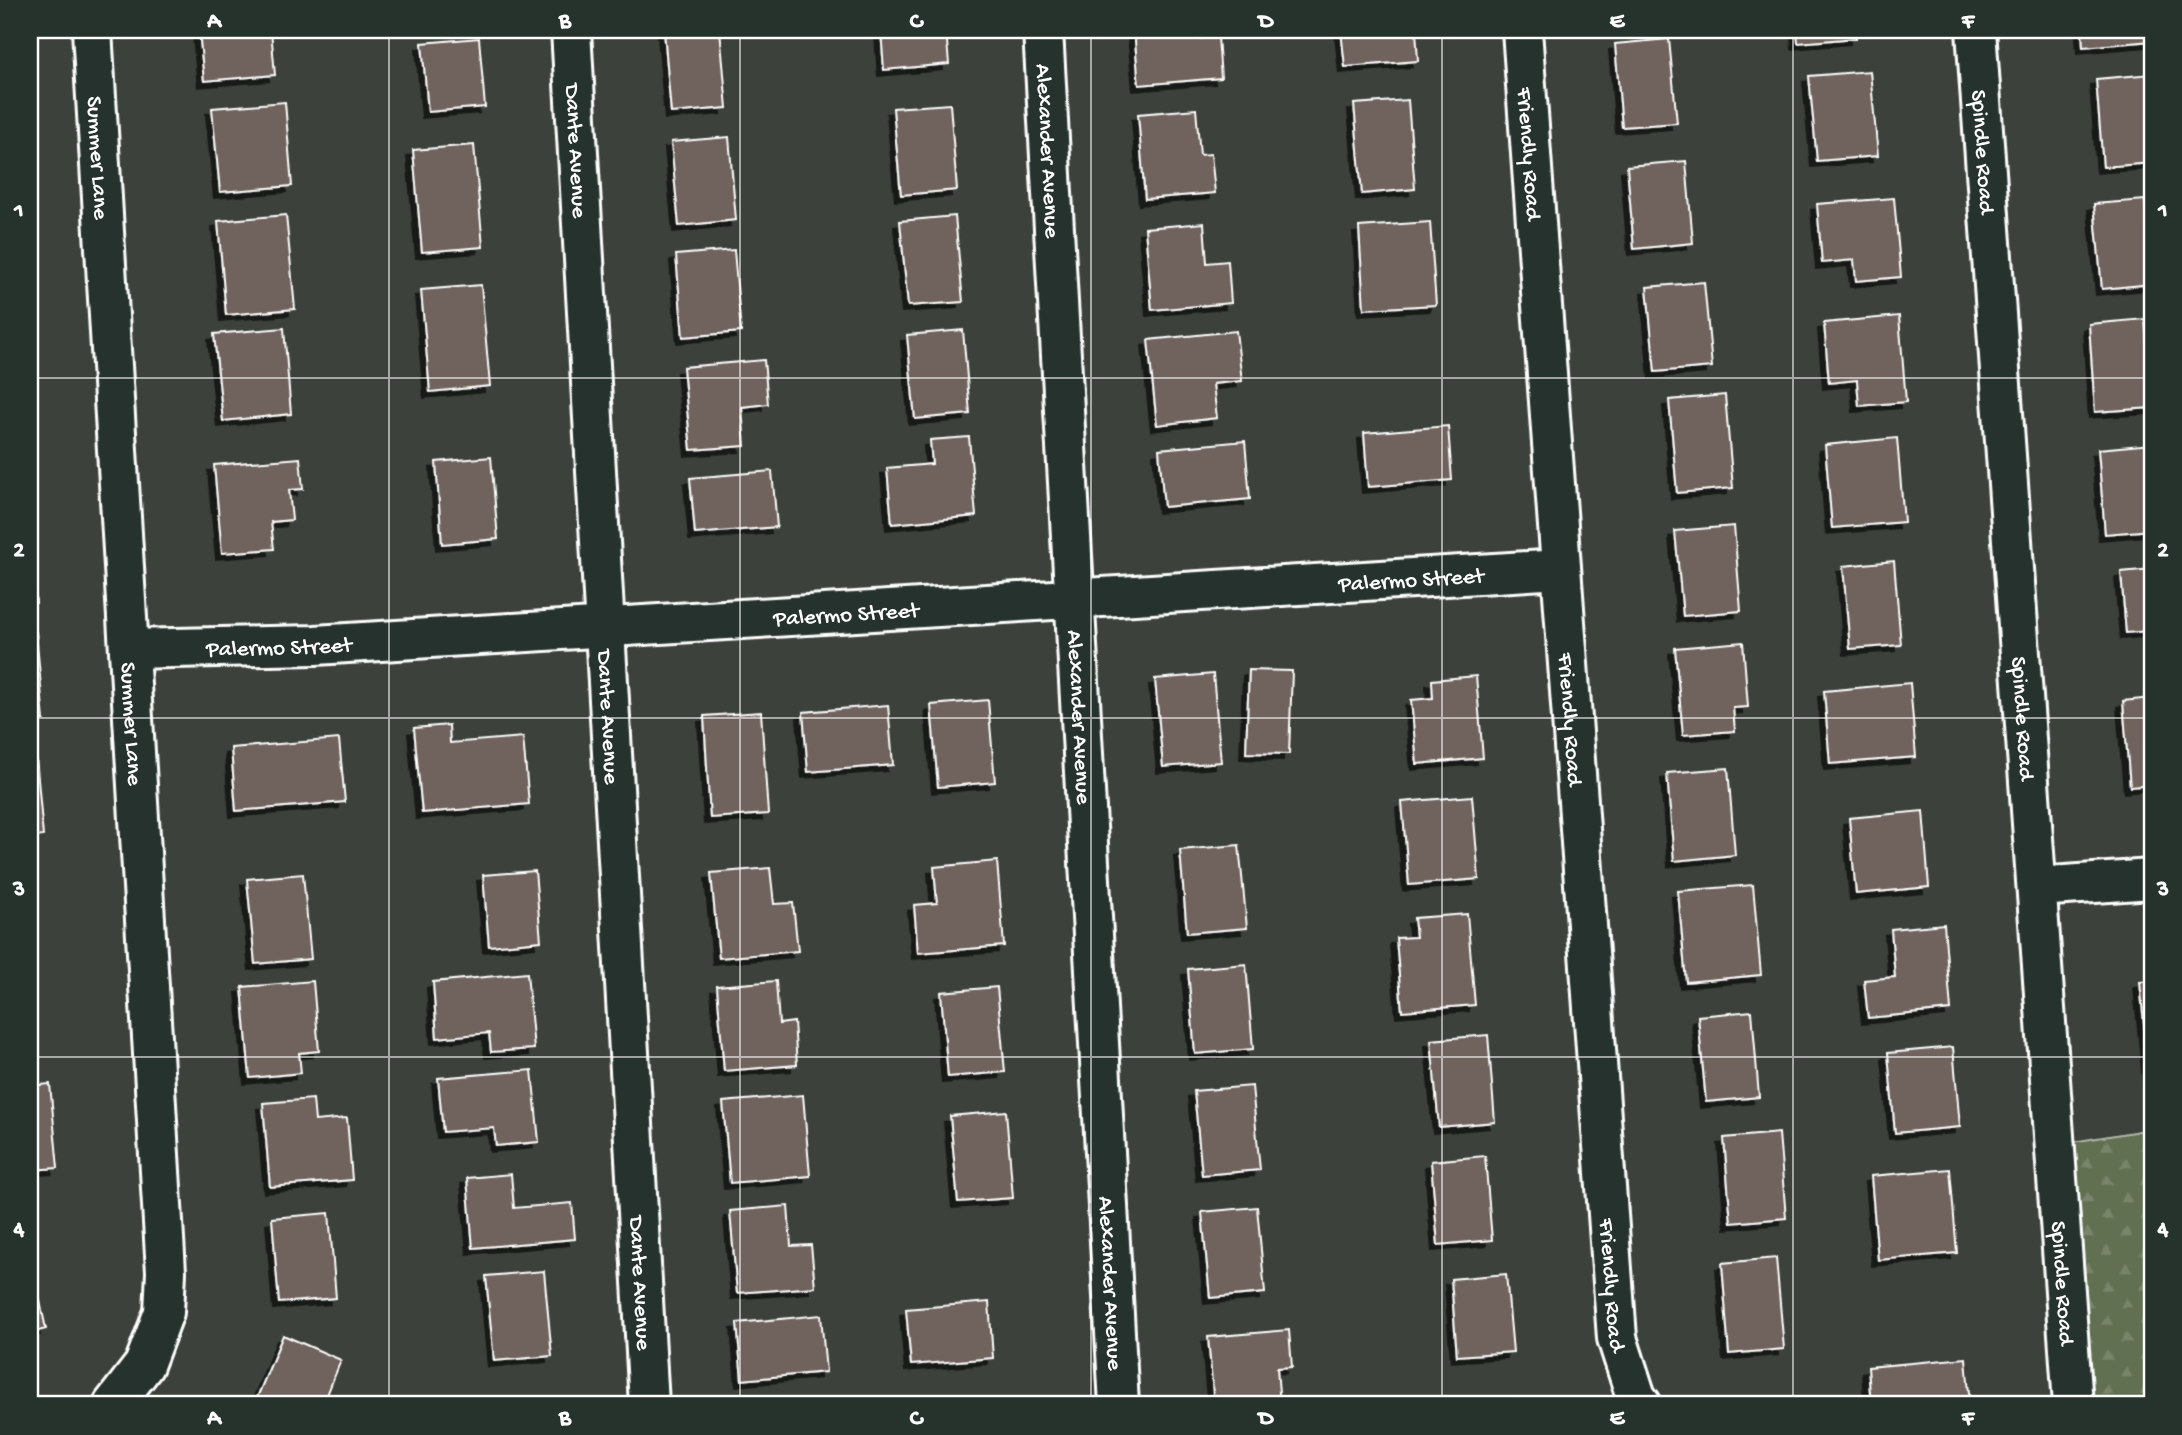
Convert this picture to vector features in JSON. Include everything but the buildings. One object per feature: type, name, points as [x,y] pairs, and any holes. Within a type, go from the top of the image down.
[{"type":"street","name":"Summer Lane","points":[[92,30],[166,1272],[164,1312],[144,1365],[113,1405]]},
{"type":"street","name":"Dante Avenue","points":[[571,30],[649,1405]]},
{"type":"street","name":"Alexander Avenue","points":[[1043,30],[1119,1405]]},
{"type":"street","name":"Friendly Road","points":[[1522,30],[1617,1338],[1636,1397],[1642,1405]]},
{"type":"street","name":"Spindle Road","points":[[1976,30],[2073,1405]]},
{"type":"street","name":"Palermo Street","points":[[129,649],[315,645],[1561,569]]},
{"type":"street","points":[[2037,887],[2152,879]]},
{"type":"green space","points":[[2152,1129],[2152,1405],[2087,1405],[2066,1143]]}]
